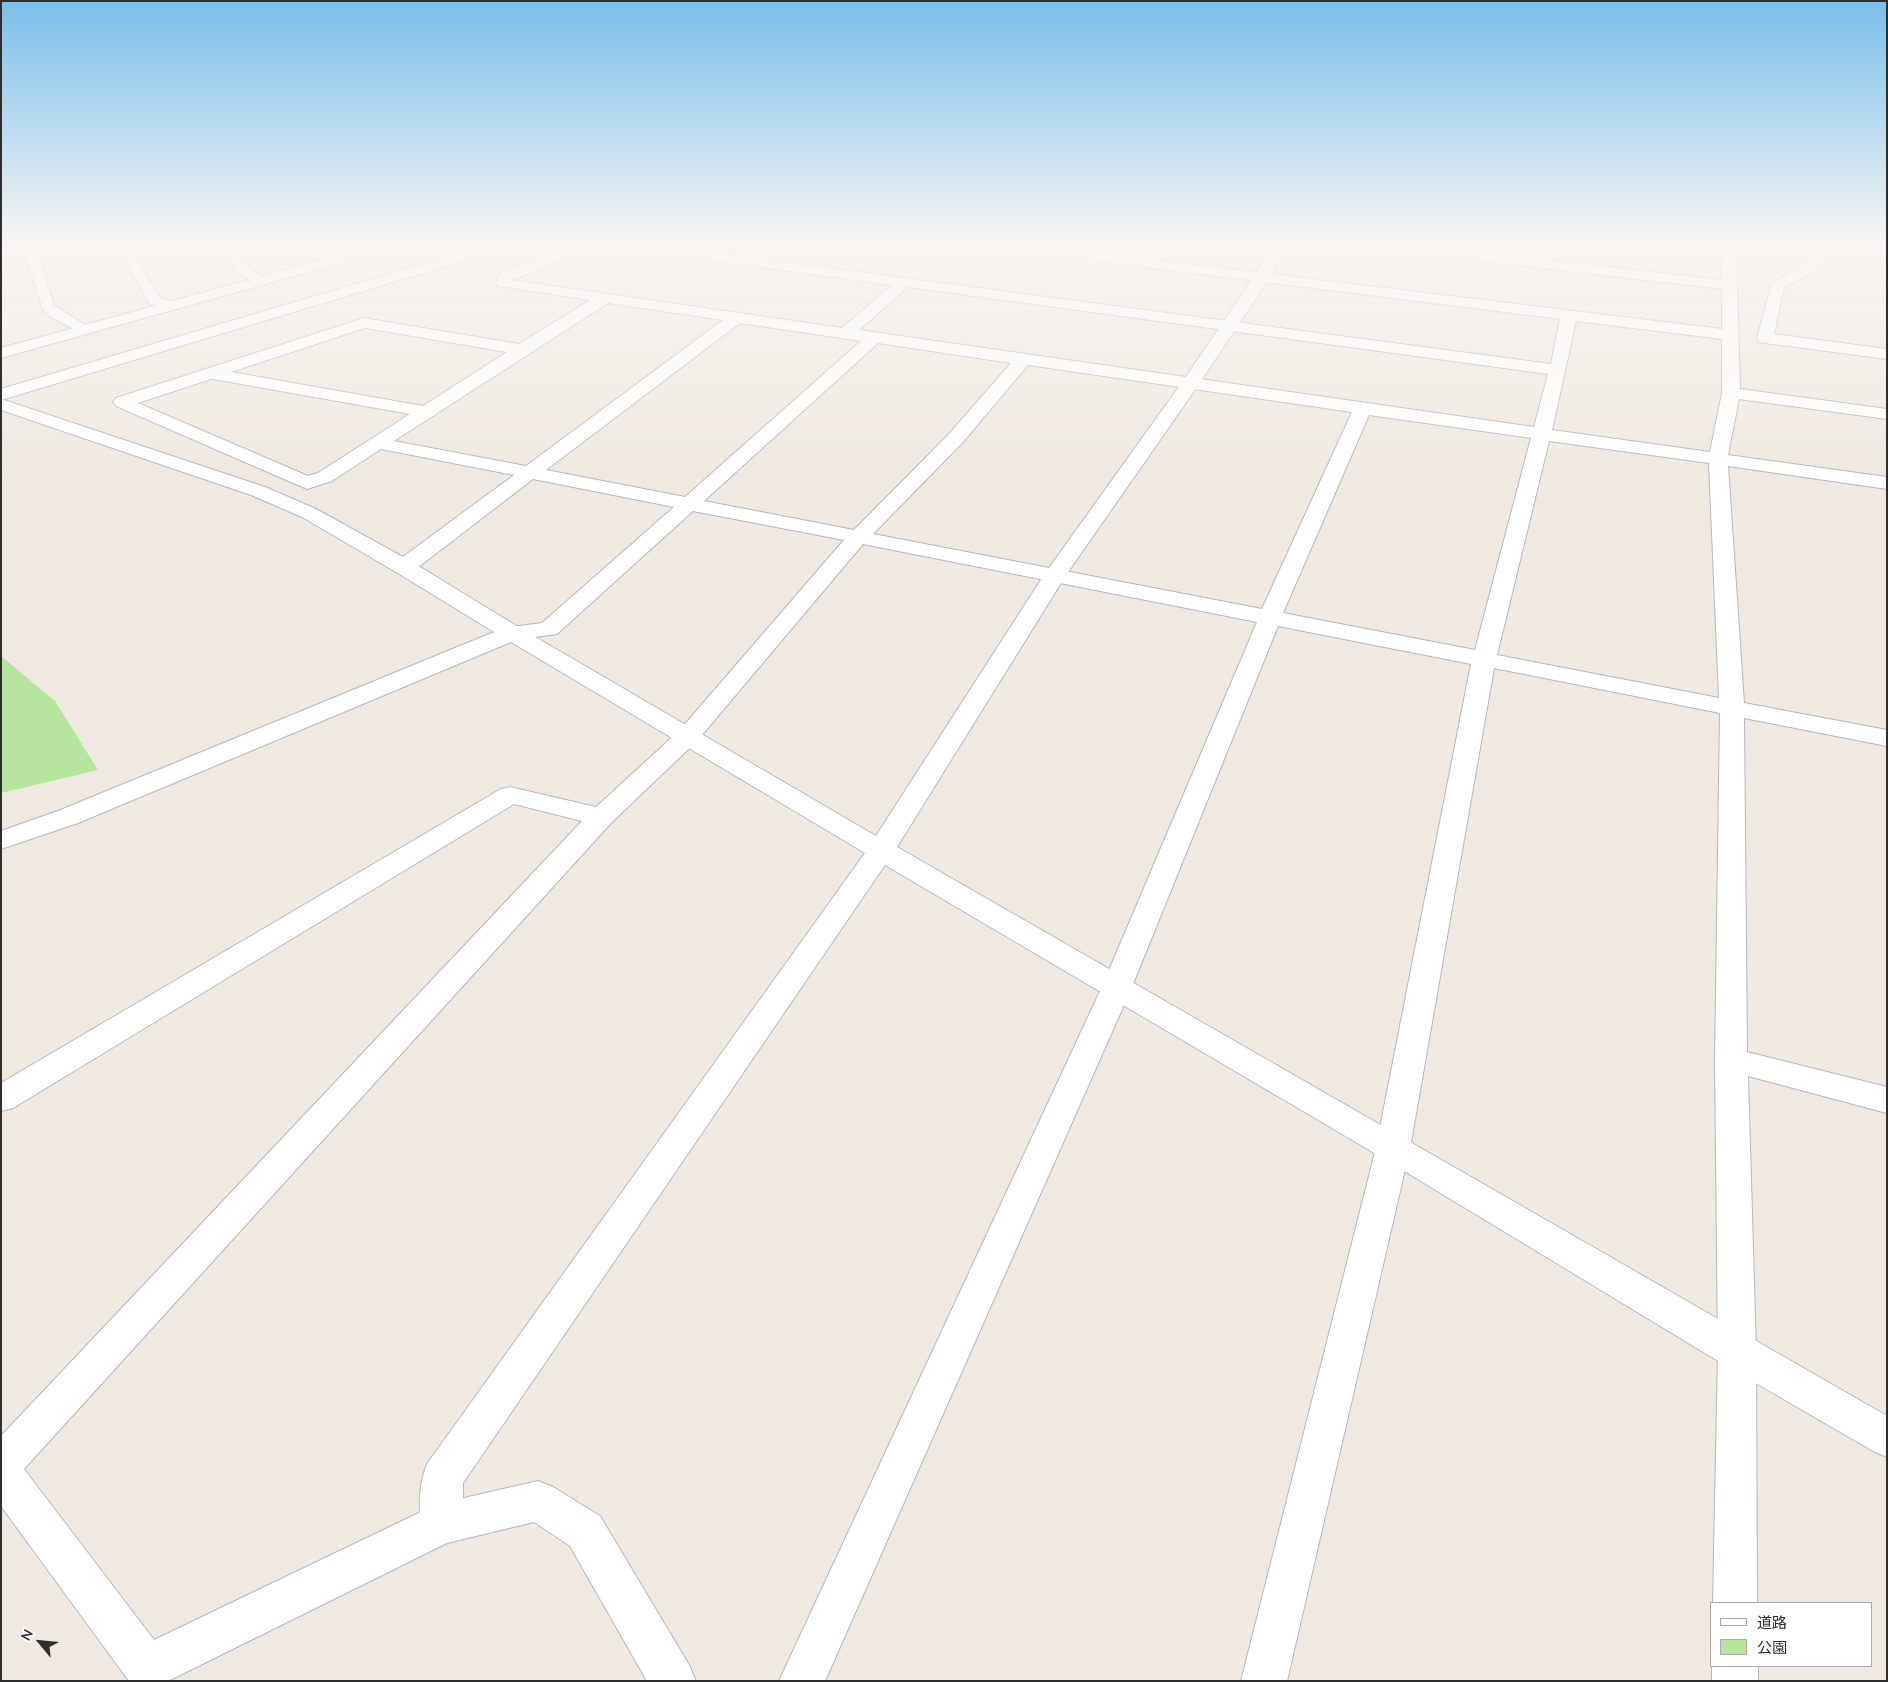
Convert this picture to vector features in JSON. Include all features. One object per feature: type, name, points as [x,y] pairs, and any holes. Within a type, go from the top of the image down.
[{"type":"street","points":[[1,353],[123,319]]},
{"type":"street","points":[[1,395],[251,319]]},
{"type":"street","points":[[522,350],[364,323],[122,402],[307,483],[325,477],[571,319]]},
{"type":"street","points":[[404,567],[734,319]]},
{"type":"street","points":[[754,319],[1887,484]]},
{"type":"street","points":[[846,333],[862,319]]},
{"type":"street","points":[[1180,319],[1558,370]]},
{"type":"street","points":[[442,1524],[442,1478],[881,850],[1055,575],[1190,384],[1233,319]]},
{"type":"street","points":[[1264,1681],[1393,1148],[1484,659],[1558,370],[1568,319]]},
{"type":"street","points":[[1598,319],[1729,335]]},
{"type":"street","points":[[1729,319],[1731,393],[1718,459],[1732,708],[1731,1060],[1737,1352],[1735,1602]]},
{"type":"street","points":[[1769,319],[1765,338],[1887,354]]},
{"type":"street","points":[[1,840],[68,817],[512,633],[549,629],[874,338]]},
{"type":"street","points":[[1,1466],[601,817],[688,736],[858,537],[956,438],[1023,360]]},
{"type":"street","points":[[210,373],[427,412]]},
{"type":"street","points":[[1731,393],[1887,414]]},
{"type":"street","points":[[1,404],[258,491],[309,513],[404,567],[512,633],[1116,989],[1393,1148],[1737,1352],[1887,1438]]},
{"type":"street","points":[[802,1681],[1116,989],[1270,617],[1363,408]]},
{"type":"street","points":[[378,443],[1887,738]]},
{"type":"street","points":[[1,1099],[510,795],[601,817]]},
{"type":"street","points":[[1731,1060],[1887,1100]]},
{"type":"street","points":[[1,1472],[147,1667],[442,1524],[538,1502],[585,1532],[673,1681]]},
{"type":"street","points":[[1735,1667],[1735,1681]]},
{"type":"lane","points":[[69,319],[86,330]]},
{"type":"green space","points":[[1,656],[55,701],[98,770],[1,793]]}]
